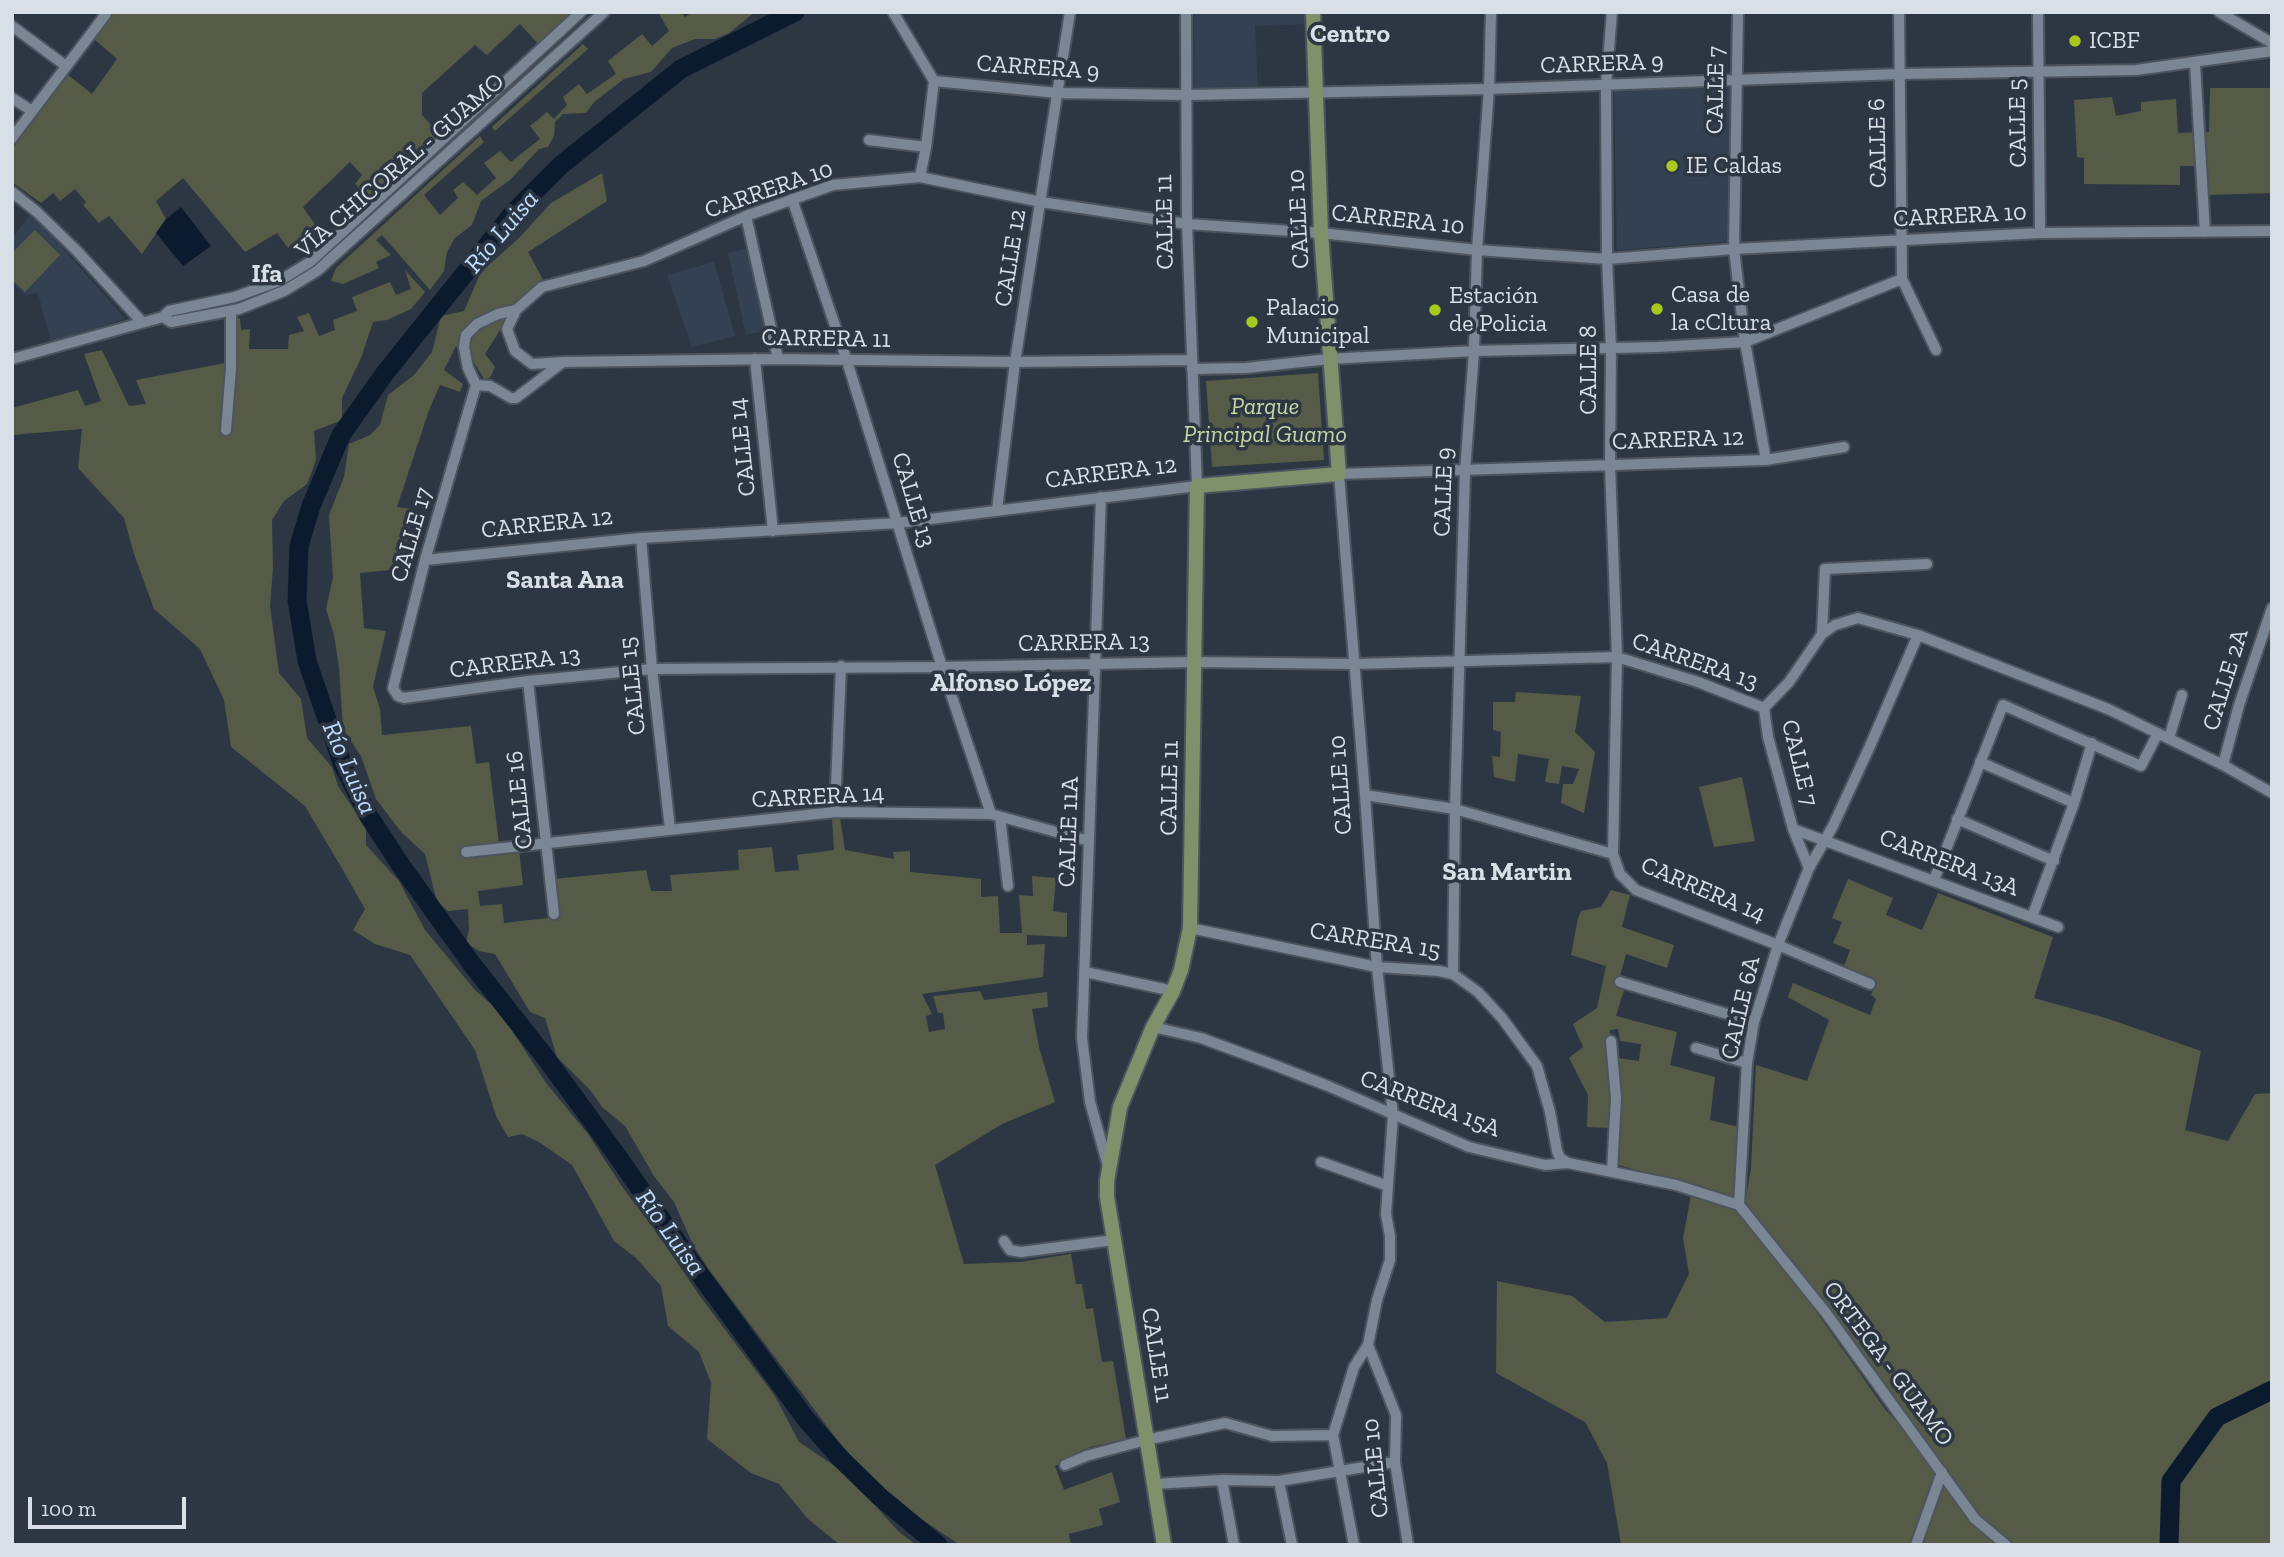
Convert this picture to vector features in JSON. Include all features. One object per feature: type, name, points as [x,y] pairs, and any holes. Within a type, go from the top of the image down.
[{"type":"main road","name":"CALLE 10","points":[[1313,12],[1321,233],[1339,474]]},
{"type":"main road","name":"CARRERA 12","points":[[1197,486],[1339,474]]},
{"type":"main road","name":"CALLE 11","points":[[1164,1545],[1107,1197],[1108,1166],[1120,1107],[1153,1027],[1173,991],[1181,970],[1190,928],[1197,486]]},
{"type":"street","points":[[12,138],[106,14],[103,12]]},
{"type":"street","name":"VÍA CHICORAL - GUAMO","points":[[163,317],[171,322],[235,310],[284,291],[317,271],[336,245],[390,187],[581,12]]},
{"type":"street","name":"VÍA CHICORAL - GUAMO","points":[[12,359],[163,317],[169,311],[235,297],[279,281],[336,245],[398,196],[604,12]]},
{"type":"street","points":[[893,12],[934,81],[920,177]]},
{"type":"street","name":"CALLE 12","points":[[996,510],[1015,362],[1070,12]]},
{"type":"street","name":"CALLE 11","points":[[1186,12],[1187,224],[1197,486]]},
{"type":"street","name":"CALLE 9","points":[[1453,974],[1465,471],[1489,89],[1491,12]]},
{"type":"street","name":"CALLE 8","points":[[1612,12],[1606,85],[1607,259],[1611,349],[1610,465],[1617,657],[1612,854]]},
{"type":"street","name":"CALLE 7","points":[[1738,12],[1734,249],[1745,342],[1766,460]]},
{"type":"street","name":"CALLE 6","points":[[1899,12],[1902,279],[1936,349]]},
{"type":"street","name":"CALLE 5","points":[[2038,12],[2040,233]]},
{"type":"street","points":[[2219,12],[2272,43]]},
{"type":"street","points":[[568,24],[577,36]]},
{"type":"street","points":[[12,26],[66,66]]},
{"type":"street","name":"CARRERA 9","points":[[934,81],[1058,93],[1187,95],[1489,89],[1899,74],[2136,71],[2272,51]]},
{"type":"street","points":[[2195,64],[2205,232]]},
{"type":"street","points":[[12,98],[32,111]]},
{"type":"street","points":[[467,117],[476,127]]},
{"type":"street","points":[[869,140],[926,147]]},
{"type":"street","name":"CARRERA 10","points":[[516,310],[542,287],[644,261],[746,216],[833,185],[920,177],[1041,202],[1187,224],[1321,233],[1477,250],[1607,259],[1734,249],[2040,233],[2272,231]]},
{"type":"street","points":[[390,187],[398,196]]},
{"type":"street","points":[[12,192],[67,241],[142,323]]},
{"type":"street","name":"CALLE 13","points":[[792,199],[847,361],[942,667],[996,815],[1008,886]]},
{"type":"street","points":[[746,216],[778,359]]},
{"type":"street","name":"CARRERA 11","points":[[516,310],[506,329],[514,351],[533,364],[778,359],[1246,368],[1329,359],[1474,351],[1611,349],[1745,342],[1902,279]]},
{"type":"street","points":[[226,430],[235,297]]},
{"type":"street","points":[[516,310],[498,314],[477,324],[466,335],[464,347],[468,368],[477,385],[490,386],[516,398],[563,362]]},
{"type":"street","name":"CALLE 14","points":[[755,359],[773,531]]},
{"type":"street","name":"CALLE 17","points":[[397,696],[393,688],[425,559],[477,385]]},
{"type":"street","name":"CARRERA 12","points":[[1339,474],[1766,460],[1844,447]]},
{"type":"street","name":"CALLE 10","points":[[1339,474],[1377,967],[1393,1115],[1386,1214],[1390,1260],[1377,1300],[1368,1345],[1396,1415],[1395,1462],[1408,1545]]},
{"type":"street","name":"CARRERA 12","points":[[425,559],[641,538],[898,523],[1197,486]]},
{"type":"street","name":"CALLE 11A","points":[[1101,497],[1082,1038],[1090,1102],[1108,1166]]},
{"type":"street","name":"CALLE 15","points":[[641,538],[670,829]]},
{"type":"street","points":[[1822,634],[1825,569],[1927,564]]},
{"type":"street","name":"CALLE 2A","points":[[2222,765],[2270,614]]},
{"type":"street","points":[[1822,634],[1835,625],[1858,618],[1918,635],[2059,689],[2163,736],[2272,793]]},
{"type":"street","name":"CALLE 7","points":[[1822,634],[1789,682],[1764,708],[1768,737],[1793,829],[1825,839]]},
{"type":"street","name":"CALLE 6A","points":[[1739,1205],[1747,1063],[1754,1022],[1778,945],[1809,868],[1870,746],[1918,635]]},
{"type":"street","name":"CARRERA 13","points":[[397,696],[404,698],[528,681],[652,669],[1195,662],[1354,664],[1617,657],[1698,682],[1764,708]]},
{"type":"street","points":[[835,813],[841,666]]},
{"type":"street","name":"CALLE 16","points":[[528,681],[554,914]]},
{"type":"street","points":[[1934,880],[2003,705],[2141,766],[2163,736],[2182,695]]},
{"type":"street","points":[[2032,917],[2074,803],[2092,743]]},
{"type":"street","points":[[1980,762],[2074,803]]},
{"type":"street","name":"CARRERA 14","points":[[1365,795],[1455,809],[1612,854],[1623,880],[1636,890],[1870,984]]},
{"type":"street","name":"CARRERA 14","points":[[546,842],[835,813],[996,815],[1089,841]]},
{"type":"street","points":[[1957,819],[2054,861]]},
{"type":"street","points":[[1793,829],[1809,868]]},
{"type":"street","name":"CARRERA 13A","points":[[1825,839],[2058,927]]},
{"type":"street","points":[[466,852],[546,842]]},
{"type":"street","name":"CARRERA 15","points":[[1190,928],[1377,967],[1453,974],[1478,992],[1502,1018],[1537,1066],[1550,1112],[1557,1152],[1560,1158],[1568,1163]]},
{"type":"street","points":[[1085,972],[1173,991]]},
{"type":"street","points":[[1620,982],[1754,1022]]},
{"type":"street","name":"CARRERA 15A","points":[[1153,1027],[1200,1038],[1274,1065],[1469,1147],[1545,1165],[1568,1163],[1676,1185],[1739,1205]]},
{"type":"street","points":[[1611,1041],[1616,1098],[1612,1172]]},
{"type":"street","points":[[1696,1048],[1747,1063]]},
{"type":"street","points":[[1321,1162],[1388,1186]]},
{"type":"street","name":"ORTEGA - GUAMO","points":[[1739,1205],[1826,1313],[1980,1524],[2006,1545]]},
{"type":"street","points":[[1004,1241],[1010,1250],[1021,1252],[1114,1240]]},
{"type":"street","points":[[1354,1545],[1333,1435],[1354,1367],[1368,1345]]},
{"type":"street","points":[[1065,1465],[1086,1456],[1146,1440],[1225,1423],[1272,1437],[1333,1435]]},
{"type":"street","points":[[1154,1484],[1222,1480],[1279,1481],[1395,1462]]},
{"type":"street","points":[[1916,1545],[1942,1472]]},
{"type":"street","points":[[1222,1480],[1234,1545]]},
{"type":"street","points":[[1279,1481],[1292,1545]]},
{"type":"shaded area","points":[[1194,12],[1307,12],[1308,24],[1255,26],[1258,90],[1195,88]]},
{"type":"shaded area","name":"IE Caldas","points":[[1730,88],[1730,241],[1617,250],[1614,90]]},
{"type":"shaded area","points":[[181,207],[211,246],[183,266],[156,233],[166,219]]},
{"type":"shaded area","points":[[30,215],[54,238],[125,319],[51,342],[38,293],[26,295],[12,283],[12,238]]},
{"type":"shaded area","points":[[748,248],[766,331],[746,335],[728,253]]},
{"type":"shaded area","points":[[714,262],[735,336],[692,347],[667,275]]},
{"type":"green space","points":[[112,12],[575,12],[540,46],[520,24],[487,55],[475,45],[422,93],[422,115],[441,136],[373,200],[355,184],[362,175],[350,162],[303,207],[316,226],[288,248],[277,233],[245,252],[183,178],[156,201],[166,219],[142,254],[109,216],[99,223],[83,205],[86,202],[75,189],[60,201],[53,193],[41,203],[12,182],[12,149],[67,74],[92,94],[117,59],[94,39]]},
{"type":"green space","points":[[658,12],[681,12],[685,17],[693,12],[755,12],[729,33],[715,39],[695,39],[672,48],[651,72],[624,79],[594,102],[586,113],[563,114],[555,122],[554,136],[548,147],[539,149],[510,180],[481,201],[472,225],[455,238],[447,252],[444,271],[430,290],[382,235],[376,240],[391,255],[376,262],[379,268],[343,284],[331,281],[336,268],[480,136],[484,142],[424,195],[440,215],[458,198],[453,190],[463,182],[477,195],[496,178],[484,163],[500,151],[511,162],[540,139],[530,126],[547,112],[554,119],[567,105],[563,97],[579,84],[587,94],[616,74],[608,61],[642,34],[652,46],[669,31]]},
{"type":"green space","points":[[583,44],[588,49],[495,131],[492,127]]},
{"type":"green space","points":[[2210,88],[2272,88],[2272,193],[2207,195],[2203,166],[2180,166],[2180,185],[2084,184],[2084,158],[2077,157],[2074,100],[2112,97],[2116,116],[2141,111],[2141,102],[2176,99],[2178,133],[2209,132]]},
{"type":"green space","points":[[602,173],[607,201],[528,252],[547,287],[500,330],[485,354],[495,367],[490,378],[484,379],[472,359],[456,346],[444,370],[463,384],[460,392],[440,385],[397,507],[413,509],[401,569],[360,573],[364,628],[386,631],[373,687],[380,709],[382,735],[471,726],[476,764],[489,762],[499,844],[519,850],[523,885],[478,891],[480,906],[502,904],[504,923],[548,918],[556,921],[553,879],[646,870],[651,891],[672,891],[670,875],[739,870],[738,850],[772,847],[775,872],[799,870],[797,855],[834,850],[832,819],[840,818],[845,850],[894,859],[893,852],[910,851],[910,872],[981,879],[981,897],[998,896],[1000,933],[1022,933],[1019,895],[1033,896],[1032,876],[1056,878],[1053,911],[1067,913],[1067,937],[1027,935],[1027,945],[1045,944],[1043,977],[922,994],[932,1014],[926,1016],[929,1032],[945,1029],[943,1013],[938,1013],[933,996],[980,991],[984,1000],[1047,992],[1048,1007],[1032,1009],[1039,1047],[1055,1102],[1002,1124],[935,1165],[964,1264],[1020,1262],[1071,1254],[1076,1284],[1082,1284],[1086,1309],[1093,1308],[1102,1362],[1113,1361],[1126,1439],[1090,1447],[1055,1466],[1064,1490],[1112,1472],[1120,1502],[1099,1509],[1103,1525],[1069,1534],[1071,1545],[960,1545],[896,1502],[841,1445],[707,1267],[693,1245],[674,1202],[654,1176],[625,1126],[602,1107],[591,1091],[557,1057],[545,1018],[530,1012],[495,954],[479,951],[466,943],[469,929],[468,909],[448,911],[437,902],[425,854],[402,833],[376,799],[361,756],[343,729],[339,667],[334,635],[326,609],[333,577],[329,515],[344,477],[349,444],[370,435],[380,425],[388,395],[414,375],[432,352],[441,316],[464,311],[481,272],[519,238],[551,203]]},
{"type":"green space","points":[[35,230],[60,255],[25,292],[12,280],[12,253]]},
{"type":"green space","points":[[405,270],[425,292],[411,309],[387,320],[373,322],[361,358],[342,398],[342,420],[314,431],[316,460],[307,484],[284,501],[272,520],[273,568],[270,606],[279,673],[301,699],[307,738],[332,767],[338,786],[366,827],[366,845],[399,881],[425,930],[475,990],[500,1012],[546,1083],[588,1134],[702,1299],[775,1396],[799,1442],[848,1475],[898,1531],[916,1545],[840,1545],[808,1519],[779,1484],[751,1473],[707,1439],[711,1383],[699,1352],[668,1326],[661,1286],[636,1258],[614,1241],[572,1165],[539,1142],[522,1134],[508,1137],[496,1116],[475,1050],[410,955],[375,944],[353,930],[365,909],[305,806],[231,747],[224,700],[200,649],[154,609],[124,518],[78,468],[82,429],[12,435],[12,408],[78,390],[85,406],[101,401],[84,354],[102,350],[129,406],[146,404],[136,380],[230,362],[228,322],[240,318],[241,330],[250,329],[249,349],[288,349],[289,335],[304,331],[297,317],[309,313],[319,336],[335,330],[333,320],[357,311],[352,297],[390,282],[396,295],[411,289]]},
{"type":"green space","name":"Parque Principal Guamo","points":[[1318,373],[1324,460],[1212,467],[1206,381]]},
{"type":"green space","points":[[1516,692],[1581,696],[1575,732],[1595,752],[1584,813],[1561,803],[1563,784],[1573,784],[1579,769],[1562,766],[1559,784],[1545,782],[1549,759],[1518,754],[1515,782],[1494,777],[1492,756],[1500,757],[1501,732],[1493,730],[1493,702],[1515,702]]},
{"type":"green space","points":[[1742,777],[1755,841],[1714,847],[1699,787]]},
{"type":"green space","points":[[1848,879],[1893,898],[1886,915],[1922,930],[1938,893],[2053,937],[2034,998],[2106,1018],[2201,1051],[2185,1130],[2228,1141],[2255,1094],[2272,1093],[2272,1545],[2012,1545],[1978,1517],[1823,1302],[1745,1204],[1751,1168],[1756,1065],[1807,1081],[1829,1020],[1788,997],[1793,983],[1870,1015],[1876,999],[1871,995],[1877,982],[1844,966],[1850,950],[1833,943],[1842,922],[1832,918]]},
{"type":"green space","points":[[1611,890],[1630,895],[1622,927],[1674,945],[1667,968],[1626,954],[1617,988],[1624,990],[1616,1016],[1677,1032],[1670,1065],[1715,1077],[1710,1120],[1739,1127],[1736,1200],[1619,1165],[1622,1086],[1617,1058],[1639,1061],[1641,1044],[1620,1041],[1618,1029],[1610,1030],[1612,1128],[1587,1127],[1588,1095],[1569,1058],[1583,1047],[1573,1024],[1597,1008],[1606,966],[1571,955],[1581,911],[1601,907]]},
{"type":"green space","points":[[1691,1195],[1741,1212],[1885,1409],[1918,1446],[1972,1521],[1997,1545],[1621,1545],[1607,1463],[1585,1422],[1496,1373],[1497,1281],[1572,1296],[1605,1322],[1667,1318],[1689,1274],[1683,1238]]},
{"type":"waterway","name":"Río Luisa","points":[[795,12],[681,69],[561,165],[514,212],[385,373],[341,435],[311,506],[299,546],[297,600],[307,661],[342,763],[368,815],[400,864],[471,963],[545,1057],[616,1154],[805,1418],[841,1459],[880,1497],[938,1545]]},
{"type":"waterway","points":[[2169,1545],[2171,1481],[2217,1417],[2272,1390]]},
{"type":"place","name":"ICBF","points":[[2075,41]]},
{"type":"place","name":"IE Caldas","points":[[1672,166]]},
{"type":"place","name":"Casa de la cCltura","points":[[1657,309]]},
{"type":"place","name":"Estación de Policia","points":[[1435,310]]},
{"type":"place","name":"Palacio Municipal","points":[[1252,322]]},
{"type":"district","name":"Centro","points":[[1350,35]]},
{"type":"district","name":"Ifa","points":[[267,275]]},
{"type":"district","name":"Santa Ana","points":[[565,581]]},
{"type":"district","name":"Alfonso López","points":[[1011,684]]},
{"type":"district","name":"San Martin","points":[[1507,873]]}]
